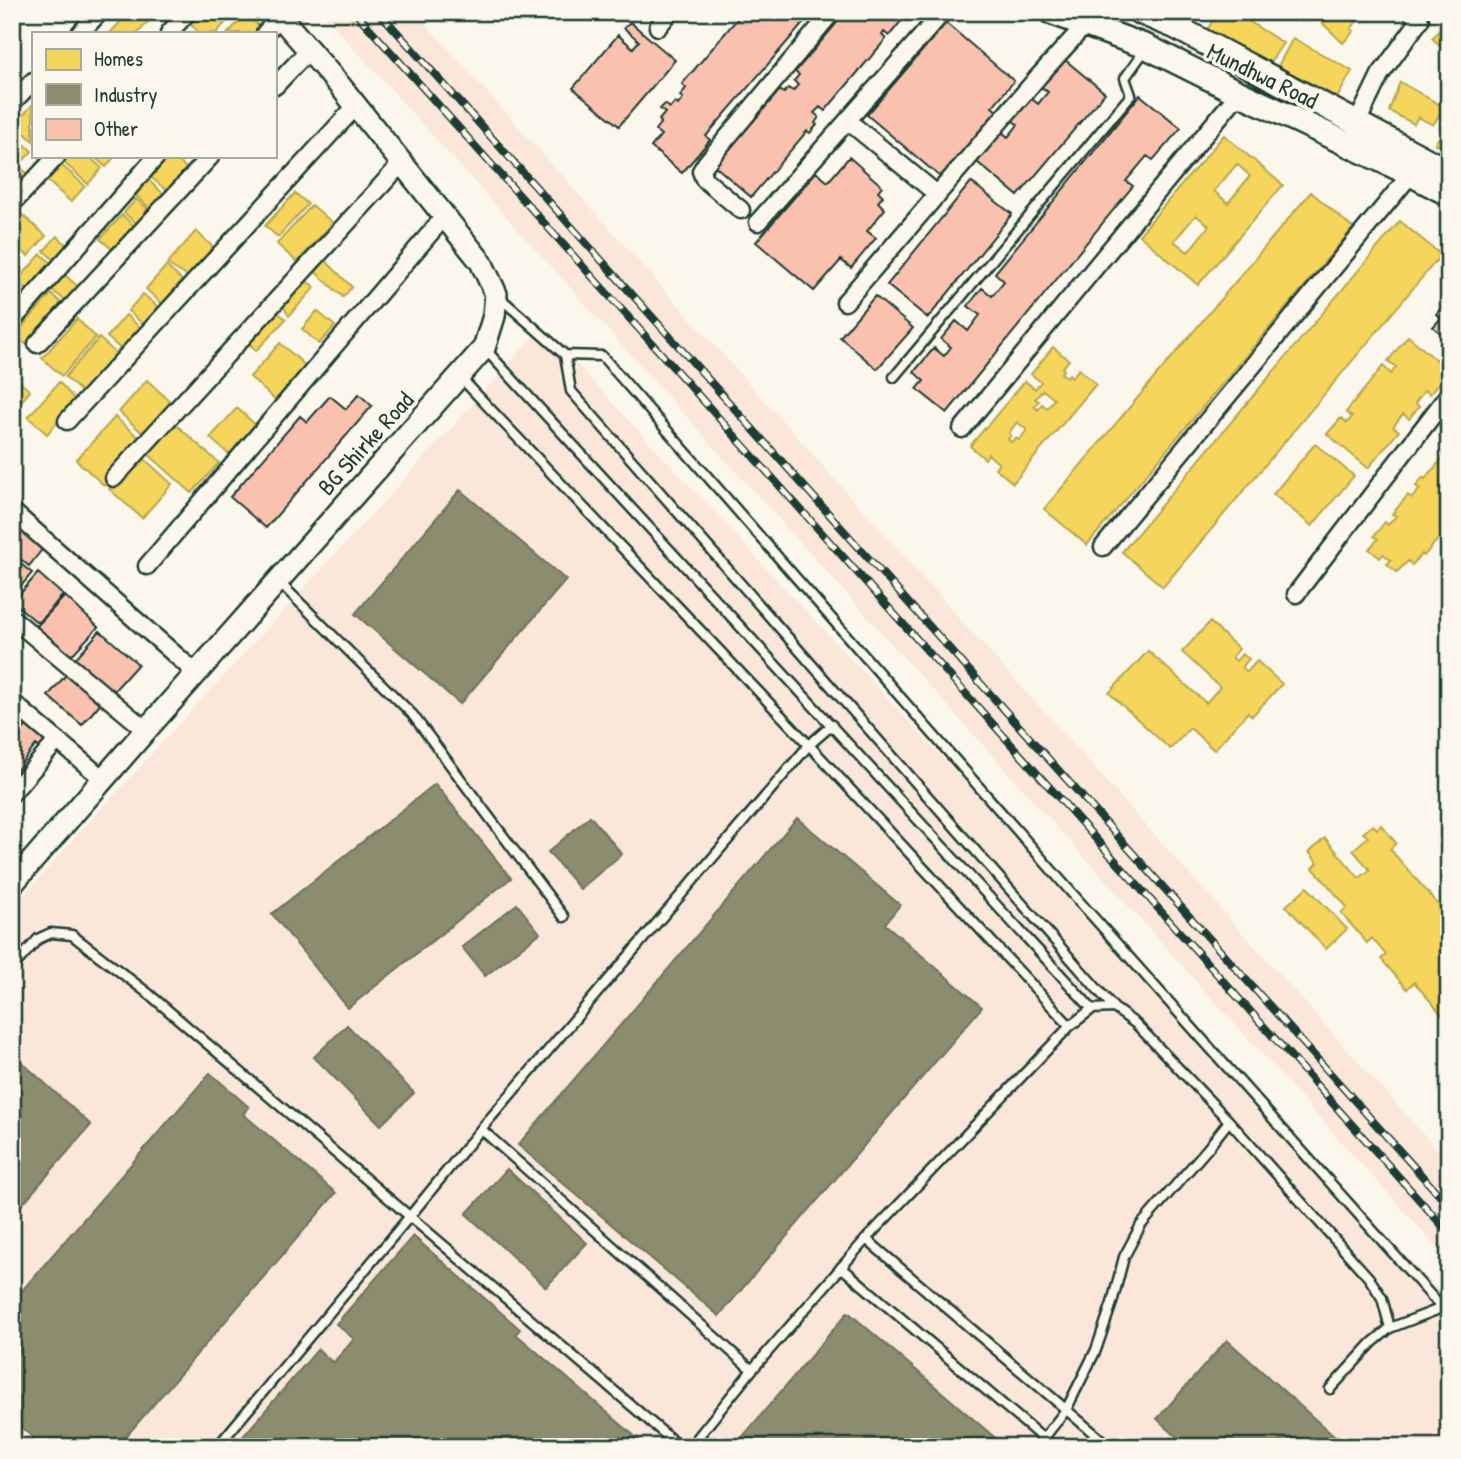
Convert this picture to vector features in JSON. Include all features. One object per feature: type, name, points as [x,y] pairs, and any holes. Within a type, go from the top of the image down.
[{"type":"main road","name":"Mundhwa Road","points":[[1051,12],[1147,47],[1449,194]]},
{"type":"main road","name":"Mundhwa Road","points":[[1140,12],[1174,26],[1449,172]]},
{"type":"street","points":[[81,32],[100,12]]},
{"type":"street","points":[[170,32],[188,12]]},
{"type":"street","points":[[658,27],[670,12]]},
{"type":"street","points":[[741,209],[704,179],[701,171],[832,12]]},
{"type":"street","points":[[758,222],[943,12]]},
{"type":"street","points":[[266,32],[278,15],[356,106],[481,262],[496,294]]},
{"type":"street","points":[[1357,123],[1380,75],[1419,15]]},
{"type":"street","points":[[845,302],[1086,24]]},
{"type":"street","points":[[276,85],[309,50]]},
{"type":"street","points":[[12,103],[32,83]]},
{"type":"street","points":[[962,429],[1239,93]]},
{"type":"street","points":[[67,421],[356,106]]},
{"type":"street","points":[[848,121],[937,195]]},
{"type":"street","points":[[12,204],[55,158]]},
{"type":"street","points":[[12,321],[156,158]]},
{"type":"street","points":[[37,344],[209,158]]},
{"type":"street","points":[[114,478],[401,164]]},
{"type":"street","points":[[1103,547],[1411,174]]},
{"type":"street","points":[[147,566],[444,217]]},
{"type":"street","name":"BG Shirke Road","points":[[12,884],[484,348],[494,316],[496,294]]},
{"type":"street","points":[[1296,594],[1449,394]]},
{"type":"street","points":[[12,511],[197,673]]},
{"type":"street","points":[[12,618],[146,730]]},
{"type":"street","points":[[12,702],[103,779]]},
{"type":"street","points":[[12,793],[57,741]]},
{"type":"lane","points":[[894,377],[1130,95],[1125,78],[1147,47]]},
{"type":"lane","points":[[496,294],[565,355],[571,391],[1114,1008],[1136,1024],[1228,1121],[1369,1278],[1382,1298],[1390,1328]]},
{"type":"lane","points":[[484,348],[1092,1009]]},
{"type":"lane","points":[[565,355],[602,356],[1070,891],[1449,1315]]},
{"type":"lane","points":[[459,376],[809,745],[1070,1026]]},
{"type":"lane","points":[[278,580],[412,714],[564,917]]},
{"type":"lane","points":[[218,1447],[481,1129],[809,745],[832,725]]},
{"type":"lane","points":[[12,968],[38,939],[51,933],[72,935],[149,994],[680,1447]]},
{"type":"lane","points":[[690,1447],[752,1370],[866,1239],[1070,1026],[1092,1009],[1114,1008]]},
{"type":"lane","points":[[1043,1438],[1066,1410],[1096,1350],[1124,1257],[1141,1225],[1228,1121]]},
{"type":"lane","points":[[481,1129],[752,1370]]},
{"type":"lane","points":[[866,1239],[1110,1447]]},
{"type":"lane","points":[[841,1267],[1053,1447]]},
{"type":"lane","points":[[1330,1389],[1372,1343],[1390,1328],[1442,1308]]},
{"type":"shaded area","points":[[321,12],[415,12],[1449,1163],[1449,1261]]},
{"type":"shaded area","points":[[542,327],[1449,1302],[1449,1447],[12,1447],[12,909]]},
{"type":"building: Homes","points":[[122,12],[157,12],[139,32],[111,32],[122,20],[118,16]]},
{"type":"building: Homes","points":[[199,12],[234,13],[217,32],[199,32],[189,23]]},
{"type":"building: Homes","points":[[1218,12],[1234,12],[1283,43],[1266,69],[1206,32]]},
{"type":"building: Homes","points":[[1311,12],[1337,12],[1346,21],[1355,12],[1372,12],[1362,23],[1358,20],[1351,29],[1354,31],[1343,43]]},
{"type":"building: Homes","points":[[246,14],[264,31],[263,32],[229,32]]},
{"type":"building: Homes","points":[[1449,22],[1449,55],[1432,38]]},
{"type":"building: Homes","points":[[1293,38],[1352,71],[1337,98],[1278,66]]},
{"type":"building: Homes","points":[[1400,82],[1444,107],[1433,125],[1418,117],[1414,124],[1389,111]]},
{"type":"building: Homes","points":[[32,105],[32,140],[15,124]]},
{"type":"building: Homes","points":[[1449,121],[1449,152],[1435,144]]},
{"type":"building: Homes","points":[[12,133],[32,151],[20,164],[12,157]]},
{"type":"building: Homes","points":[[1224,135],[1283,185],[1198,285],[1139,235]],"holes":[[[1237,164],[1250,176],[1228,203],[1214,191]],[[1196,215],[1209,226],[1188,252],[1174,241]]]},
{"type":"building: Homes","points":[[90,158],[102,168],[88,184],[60,159]]},
{"type":"building: Homes","points":[[95,158],[113,158],[106,167]]},
{"type":"building: Homes","points":[[163,158],[174,158],[191,172],[170,193],[148,175]]},
{"type":"building: Homes","points":[[12,160],[30,176],[15,191],[12,188]]},
{"type":"building: Homes","points":[[57,161],[85,186],[71,202],[43,177]]},
{"type":"building: Homes","points":[[145,177],[169,199],[156,214],[132,192]]},
{"type":"building: Homes","points":[[1311,192],[1353,228],[1087,545],[1044,509]]},
{"type":"building: Homes","points":[[295,193],[308,204],[278,237],[265,226]]},
{"type":"building: Homes","points":[[136,199],[154,215],[141,227],[124,213]]},
{"type":"building: Homes","points":[[312,205],[333,223],[297,262],[277,244]]},
{"type":"building: Homes","points":[[19,212],[46,236],[28,256],[12,242],[12,219]]},
{"type":"building: Homes","points":[[122,215],[140,231],[119,255],[100,239]]},
{"type":"building: Homes","points":[[1400,221],[1441,255],[1163,587],[1122,552]]},
{"type":"building: Homes","points":[[196,231],[216,250],[190,278],[167,264]]},
{"type":"building: Homes","points":[[57,236],[71,249],[59,264],[44,251]]},
{"type":"building: Homes","points":[[41,254],[58,269],[34,296],[17,281]]},
{"type":"building: Homes","points":[[321,256],[352,287],[343,297],[311,268]]},
{"type":"building: Homes","points":[[166,266],[182,280],[162,304],[146,289]]},
{"type":"building: Homes","points":[[65,275],[83,291],[71,305],[52,290]]},
{"type":"building: Homes","points":[[303,279],[315,287],[289,316],[281,302]]},
{"type":"building: Homes","points":[[51,294],[67,308],[29,347],[15,335]]},
{"type":"building: Homes","points":[[143,294],[158,307],[144,325],[128,311]]},
{"type":"building: Homes","points":[[274,309],[286,319],[256,351],[247,341]]},
{"type":"building: Homes","points":[[317,311],[335,326],[319,344],[302,329]]},
{"type":"building: Homes","points":[[126,315],[141,328],[122,350],[107,337]]},
{"type":"building: Homes","points":[[77,319],[96,337],[62,376],[42,358]]},
{"type":"building: Homes","points":[[1408,336],[1449,371],[1430,394],[1425,390],[1415,403],[1419,406],[1409,419],[1403,414],[1393,427],[1399,431],[1368,468],[1327,434],[1341,418],[1347,423],[1352,417],[1346,412],[1383,366],[1391,374],[1396,367],[1388,361]]},
{"type":"building: Homes","points":[[99,338],[119,356],[84,394],[65,377]]},
{"type":"building: Homes","points":[[280,343],[306,366],[275,400],[250,377]]},
{"type":"building: Homes","points":[[1053,347],[1069,360],[1061,373],[1072,377],[1079,369],[1096,384],[1013,483],[995,468],[999,464],[988,454],[985,459],[970,446],[1025,381],[1035,389],[1041,382],[1031,374]],"holes":[[[1043,390],[1054,399],[1047,408],[1042,404],[1038,410],[1034,406],[1039,401],[1035,399]],[[1017,422],[1027,430],[1019,440],[1015,438],[1012,442],[1008,439],[1011,435],[1009,433]]]},
{"type":"building: Homes","points":[[12,375],[30,391],[15,409],[12,407]]},
{"type":"building: Homes","points":[[147,380],[174,405],[146,436],[119,412]]},
{"type":"building: Homes","points":[[59,382],[76,401],[47,434],[28,417]]},
{"type":"building: Homes","points":[[237,408],[258,427],[231,456],[210,438]]},
{"type":"building: Homes","points":[[115,417],[144,442],[105,486],[76,460]]},
{"type":"building: Homes","points":[[174,423],[219,463],[192,493],[147,453]]},
{"type":"building: Homes","points":[[1315,444],[1354,476],[1312,526],[1273,494]]},
{"type":"building: Homes","points":[[139,454],[172,484],[142,518],[109,489]]},
{"type":"building: Homes","points":[[1446,454],[1449,457],[1449,526],[1424,556],[1422,554],[1412,565],[1408,561],[1397,572],[1387,564],[1391,560],[1383,554],[1380,558],[1369,549],[1378,539],[1374,536],[1385,522],[1388,525],[1396,516],[1392,514],[1408,495],[1412,498],[1420,489],[1416,486]]},
{"type":"building: Homes","points":[[1210,622],[1239,649],[1232,657],[1236,661],[1242,654],[1249,659],[1242,667],[1247,672],[1257,661],[1282,684],[1252,716],[1248,712],[1214,750],[1190,728],[1170,749],[1109,693],[1148,651],[1206,703],[1220,687],[1182,652]]},
{"type":"building: Homes","points":[[1373,825],[1377,829],[1381,825],[1396,843],[1390,849],[1449,917],[1449,1023],[1414,982],[1407,989],[1381,959],[1386,955],[1372,938],[1367,943],[1341,913],[1347,907],[1313,868],[1318,863],[1309,852],[1325,838],[1359,878],[1370,870],[1353,850],[1368,837],[1363,833]]},
{"type":"building: Homes","points":[[1307,887],[1347,929],[1326,949],[1286,906]]},
{"type":"building: Industry","points":[[460,490],[566,580],[460,704],[355,614]]},
{"type":"building: Industry","points":[[435,784],[511,878],[348,1008],[272,914]]},
{"type":"building: Industry","points":[[590,816],[622,854],[580,889],[548,852]]},
{"type":"building: Industry","points":[[797,818],[900,905],[885,924],[982,1007],[719,1316],[518,1145]]},
{"type":"building: Industry","points":[[517,904],[540,933],[485,976],[462,947]]},
{"type":"building: Industry","points":[[347,1025],[414,1093],[381,1125],[314,1057]]},
{"type":"building: Industry","points":[[15,1056],[91,1125],[12,1216],[12,1060]]},
{"type":"building: Industry","points":[[210,1073],[249,1107],[243,1114],[336,1193],[117,1447],[44,1447],[12,1419],[12,1302]]},
{"type":"building: Industry","points":[[507,1169],[587,1243],[546,1287],[466,1214]]},
{"type":"building: Industry","points":[[413,1236],[520,1329],[516,1334],[645,1445],[234,1447],[318,1349],[333,1363],[354,1339],[336,1324]]},
{"type":"building: Industry","points":[[848,1312],[1006,1447],[734,1447]]},
{"type":"building: Industry","points":[[1227,1340],[1346,1447],[1188,1447],[1157,1419]]},
{"type":"building: Other","points":[[743,12],[813,12],[706,136],[710,140],[682,173],[651,147],[661,135],[655,130],[665,113],[660,109],[665,104],[670,108],[675,102],[678,105],[686,88],[682,84]]},
{"type":"building: Other","points":[[846,12],[893,12],[902,20],[889,36],[884,32],[882,35],[886,39],[825,111],[820,107],[814,113],[819,117],[815,123],[817,125],[810,133],[807,131],[751,197],[715,166],[780,90],[784,93],[788,88],[793,91],[798,85],[794,81],[799,75],[795,72]]},
{"type":"building: Other","points":[[630,22],[675,60],[619,126],[573,88],[618,35],[633,48],[639,41],[624,28]]},
{"type":"building: Other","points":[[946,23],[1014,81],[992,107],[1002,115],[945,181],[867,115]]},
{"type":"building: Other","points":[[1064,59],[1105,93],[1018,196],[977,162],[1002,132],[1008,137],[1018,125],[1012,120],[1031,98],[1038,104],[1048,92],[1040,86]]},
{"type":"building: Other","points":[[1140,95],[1181,128],[1153,160],[1147,156],[1126,181],[1133,186],[947,413],[917,389],[924,381],[914,372],[934,348],[944,356],[951,347],[941,339],[956,321],[968,331],[980,315],[968,306],[982,288],[992,296],[1004,281],[995,273]]},
{"type":"building: Other","points":[[849,157],[882,186],[878,191],[883,196],[878,202],[885,209],[867,231],[876,238],[851,268],[841,260],[814,291],[756,242],[816,172],[828,182]]},
{"type":"building: Other","points":[[971,182],[1012,214],[928,318],[887,285]]},
{"type":"building: Other","points":[[875,296],[913,328],[877,369],[840,337]]},
{"type":"building: Other","points":[[1446,302],[1449,304],[1449,340],[1433,327],[1441,318],[1436,314]]},
{"type":"building: Other","points":[[359,394],[372,406],[266,528],[230,497],[300,416],[307,422],[330,396],[346,409]]},
{"type":"building: Other","points":[[12,520],[44,547],[29,566],[12,552]]},
{"type":"building: Other","points":[[12,557],[32,573],[12,597]]},
{"type":"building: Other","points":[[38,573],[63,595],[38,623],[13,602]]},
{"type":"building: Other","points":[[65,596],[98,627],[69,658],[36,627]]},
{"type":"building: Other","points":[[100,631],[138,664],[112,693],[74,660]]},
{"type":"building: Other","points":[[70,670],[104,699],[82,725],[48,696]]},
{"type":"building: Other","points":[[28,724],[46,739],[40,748],[36,745],[12,776],[12,727],[20,733]]},
{"type":"railway","points":[[355,12],[1449,1233]]},
{"type":"railway","points":[[379,12],[1449,1206]]}]
